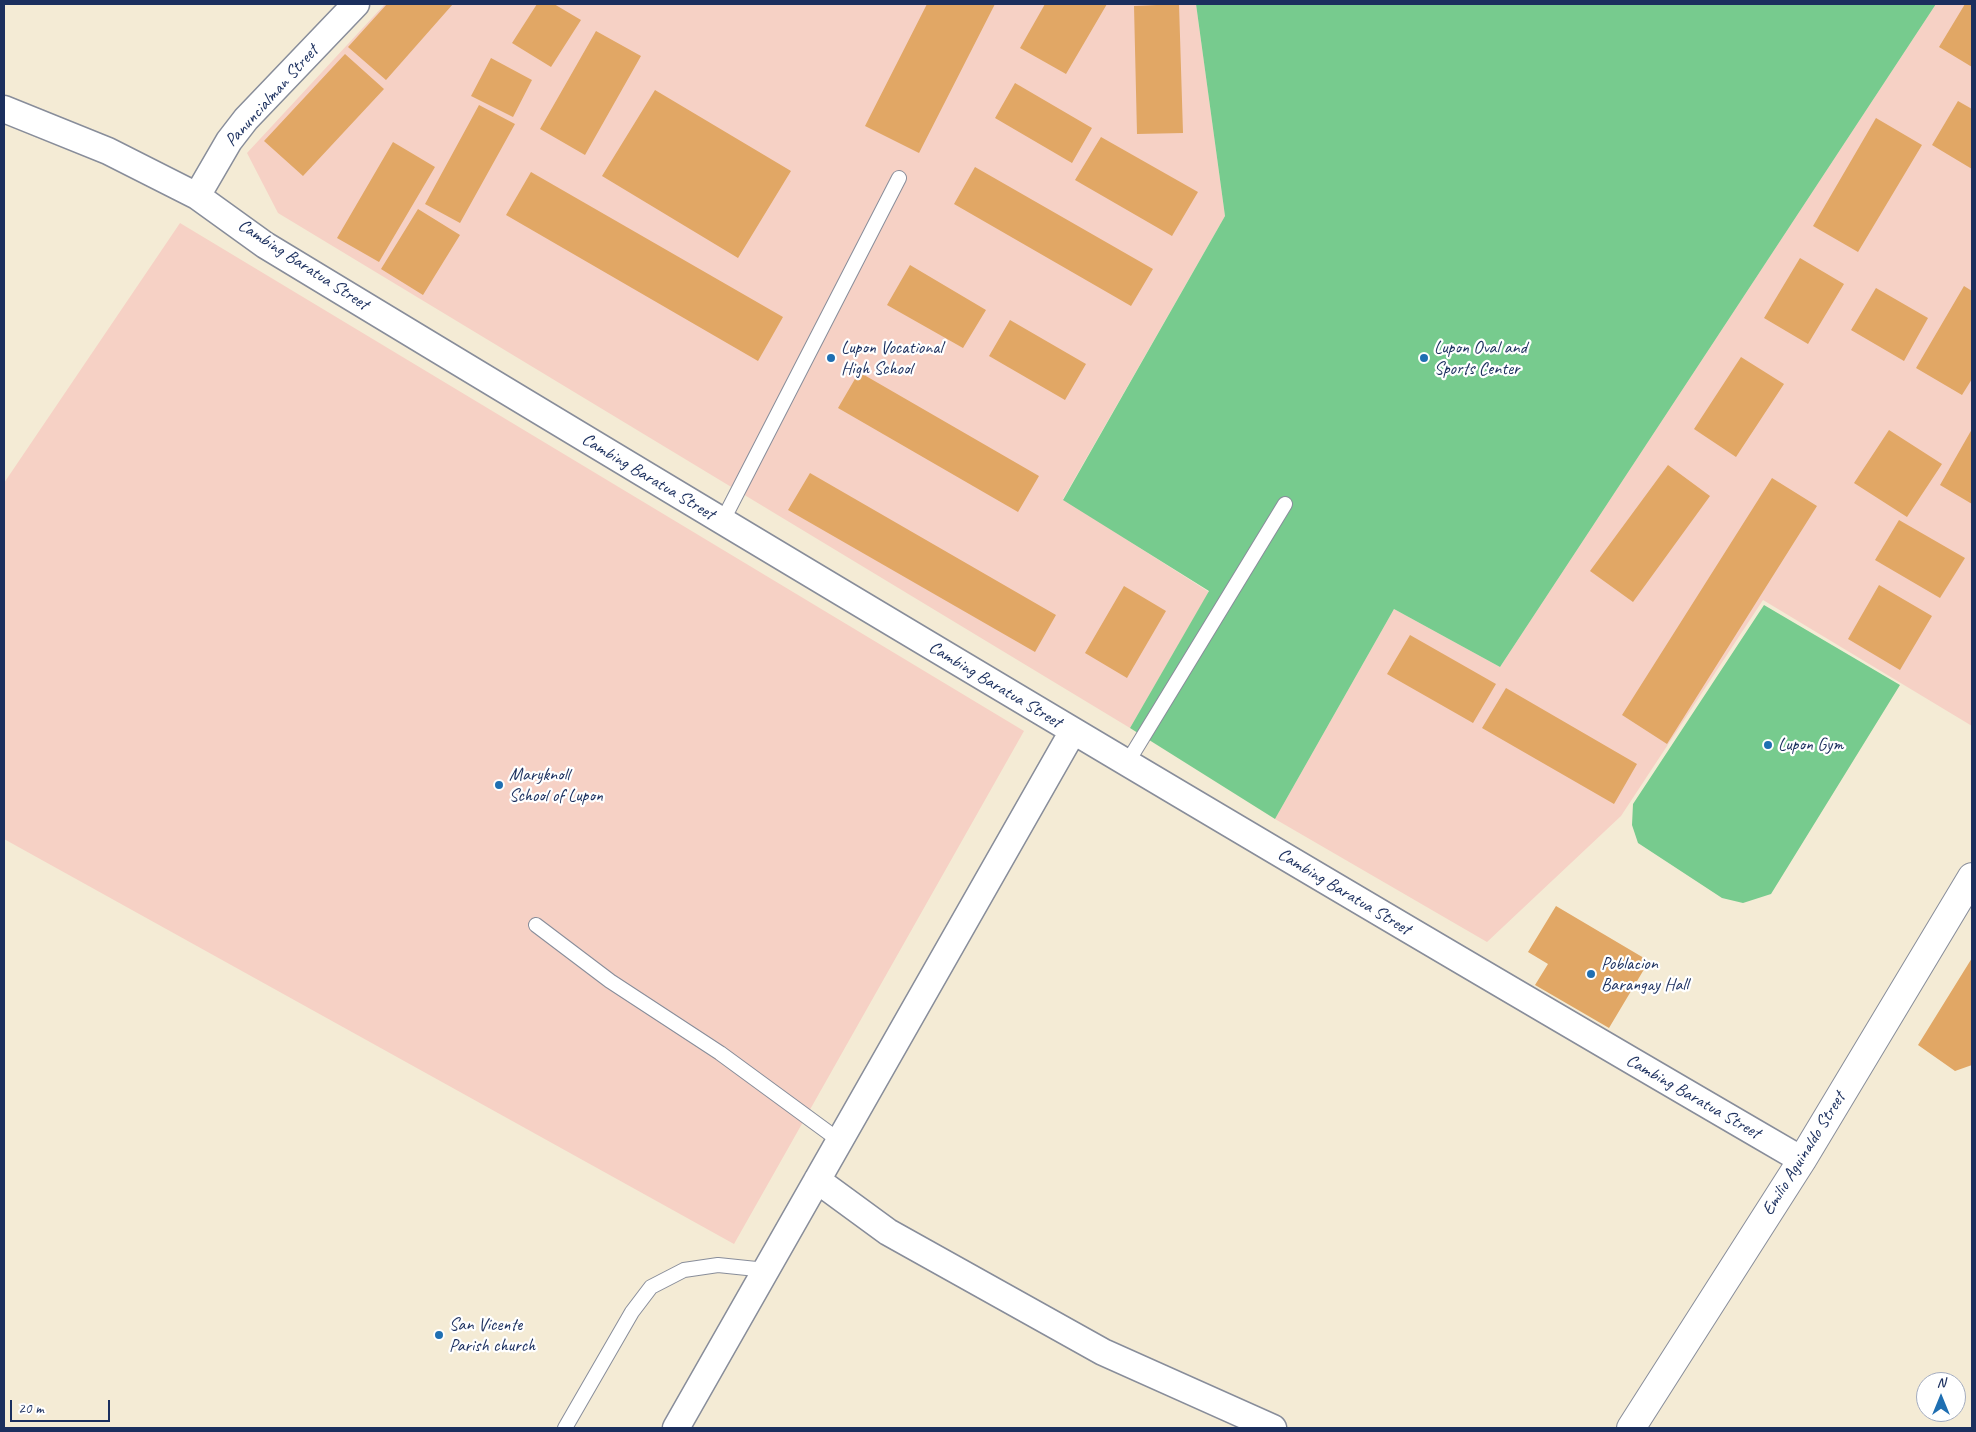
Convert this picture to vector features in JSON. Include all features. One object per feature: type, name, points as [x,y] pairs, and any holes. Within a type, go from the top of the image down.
[{"type":"street","name":"Panuncialman Street","points":[[197,196],[229,141],[246,119],[356,4]]},
{"type":"street","name":"Cambing Baratua Street","points":[[4,108],[108,152],[197,196],[265,245],[722,522],[1482,974],[1802,1160]]},
{"type":"street","points":[[676,1428],[1073,731]]},
{"type":"street","name":"Emilio Aguinaldo Street","points":[[1631,1428],[1802,1160],[1972,877]]},
{"type":"street","points":[[817,1180],[888,1232],[1103,1352],[1273,1428]]},
{"type":"lane","points":[[722,522],[899,178]]},
{"type":"lane","points":[[1127,763],[1285,504]]},
{"type":"lane","points":[[536,925],[610,982],[720,1052],[840,1141]]},
{"type":"lane","points":[[565,1428],[632,1312],[651,1287],[684,1270],[718,1265],[766,1270]]},
{"type":"shaded area","name":"Lupon Vocational High School","points":[[385,4],[1196,4],[1225,216],[1063,499],[1209,592],[1130,728],[278,213],[247,153]]},
{"type":"shaded area","points":[[1936,4],[1972,4],[1972,726],[1763,600],[1621,816],[1487,942],[1275,819],[1394,609],[1500,667]]},
{"type":"shaded area","name":"Maryknoll School of Lupon","points":[[180,223],[1024,731],[734,1244],[4,839],[4,483]]},
{"type":"green space","name":"Lupon Oval and Sports Center","points":[[1196,4],[1936,4],[1500,667],[1394,609],[1275,819],[1130,728],[1209,591],[1063,500],[1225,216]]},
{"type":"green space","name":"Lupon Gym","points":[[1764,605],[1900,685],[1771,894],[1743,903],[1722,898],[1638,843],[1632,825],[1633,804]]},
{"type":"building","points":[[387,4],[453,4],[386,80],[348,47]]},
{"type":"building","points":[[537,4],[554,4],[581,20],[551,67],[512,43]]},
{"type":"building","points":[[927,4],[995,4],[919,153],[865,126]]},
{"type":"building","points":[[1045,4],[1107,4],[1066,74],[1020,48]]},
{"type":"building","points":[[1179,4],[1183,133],[1137,134],[1134,6]]},
{"type":"building","points":[[1965,4],[1972,4],[1972,67],[1939,47]]},
{"type":"building","points":[[596,31],[641,56],[585,155],[540,129]]},
{"type":"building","points":[[345,54],[384,89],[303,176],[264,141]]},
{"type":"building","points":[[491,58],[532,80],[513,117],[471,96]]},
{"type":"building","points":[[1015,83],[1092,128],[1072,163],[995,118]]},
{"type":"building","points":[[655,90],[791,171],[738,258],[602,176]]},
{"type":"building","points":[[1958,101],[1972,109],[1972,169],[1932,145]]},
{"type":"building","points":[[479,105],[515,124],[460,223],[425,204]]},
{"type":"building","points":[[1876,118],[1922,145],[1858,252],[1813,226]]},
{"type":"building","points":[[1101,137],[1198,192],[1172,236],[1075,180]]},
{"type":"building","points":[[393,142],[435,167],[379,262],[337,238]]},
{"type":"building","points":[[975,167],[1153,269],[1131,306],[954,204]]},
{"type":"building","points":[[531,172],[783,317],[758,361],[506,215]]},
{"type":"building","points":[[418,209],[460,235],[423,295],[381,269]]},
{"type":"building","points":[[1800,258],[1844,284],[1808,344],[1764,318]]},
{"type":"building","points":[[910,265],[986,310],[963,348],[887,305]]},
{"type":"building","points":[[1964,286],[1972,291],[1972,379],[1962,395],[1916,368]]},
{"type":"building","points":[[1876,288],[1928,318],[1904,361],[1851,330]]},
{"type":"building","points":[[1010,320],[1086,364],[1065,400],[989,356]]},
{"type":"building","points":[[1741,357],[1784,384],[1736,457],[1694,429]]},
{"type":"building","points":[[859,372],[1039,476],[1018,512],[838,408]]},
{"type":"building","points":[[1972,429],[1972,504],[1940,485]]},
{"type":"building","points":[[1889,430],[1942,464],[1907,517],[1854,483]]},
{"type":"building","points":[[1668,465],[1710,496],[1633,602],[1590,571]]},
{"type":"building","points":[[810,473],[1056,615],[1035,652],[788,510]]},
{"type":"building","points":[[1772,478],[1817,506],[1667,744],[1622,715]]},
{"type":"building","points":[[1899,520],[1965,558],[1940,598],[1875,560]]},
{"type":"building","points":[[1879,585],[1932,616],[1900,670],[1848,639]]},
{"type":"building","points":[[1124,586],[1166,611],[1127,678],[1085,653]]},
{"type":"building","points":[[1410,635],[1496,684],[1473,723],[1387,674]]},
{"type":"building","points":[[1506,688],[1637,764],[1614,804],[1482,728]]},
{"type":"building","name":"Poblacion Barangay Hall","points":[[1556,906],[1649,961],[1609,1028],[1535,985],[1548,964],[1528,952]]},
{"type":"building","points":[[1972,958],[1972,1065],[1955,1071],[1918,1045]]},
{"type":"place","name":"Lupon Vocational High School","points":[[831,358]]},
{"type":"place","name":"Lupon Oval and Sports Center","points":[[1424,358]]},
{"type":"place","name":"Lupon Gym","points":[[1768,745]]},
{"type":"place","name":"Maryknoll School of Lupon","points":[[499,785]]},
{"type":"place","name":"Poblacion Barangay Hall","points":[[1591,974]]},
{"type":"place","name":"San Vicente Parish church","points":[[439,1335]]}]
